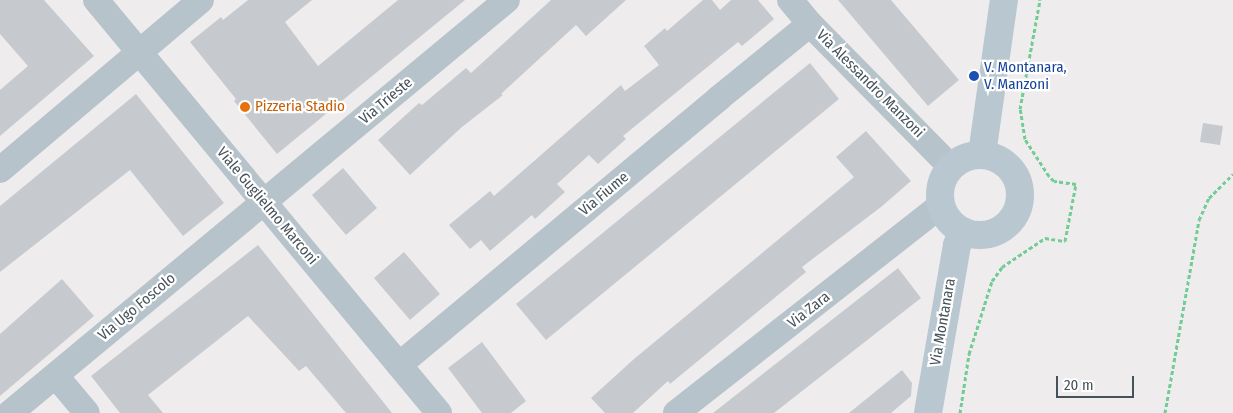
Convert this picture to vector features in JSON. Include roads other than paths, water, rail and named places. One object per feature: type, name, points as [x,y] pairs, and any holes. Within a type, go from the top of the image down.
[{"type":"main road","points":[[982,154],[1004,0]]},
{"type":"main road","points":[[982,154],[1005,163],[1014,172],[1019,183],[1021,196],[1012,220],[1002,229],[990,234],[976,235],[963,231],[953,225],[941,205],[940,192],[943,178],[951,167],[965,157],[982,154]]},
{"type":"main road","name":"Via Montanara","points":[[928,413],[957,245],[963,231]]},
{"type":"street","name":"Viale Guglielmo Marconi","points":[[96,0],[138,53],[264,201],[439,413]]},
{"type":"street","points":[[0,170],[201,0]]},
{"type":"street","name":"Via Trieste","points":[[264,201],[507,0]]},
{"type":"street","name":"Via Alessandro Manzoni","points":[[790,0],[810,24],[951,167]]},
{"type":"street","name":"Via Fiume","points":[[399,365],[810,24]]},
{"type":"street","name":"Via Ugo Foscolo","points":[[10,413],[264,201]]},
{"type":"street","name":"Via Zara","points":[[676,413],[941,205]]},
{"type":"street","points":[[56,376],[87,413]]},
{"type":"place","name":"V. Montanara, V. Manzoni","points":[[974,76]]},
{"type":"place","name":"Pizzeria Stadio","points":[[245,107]]}]
